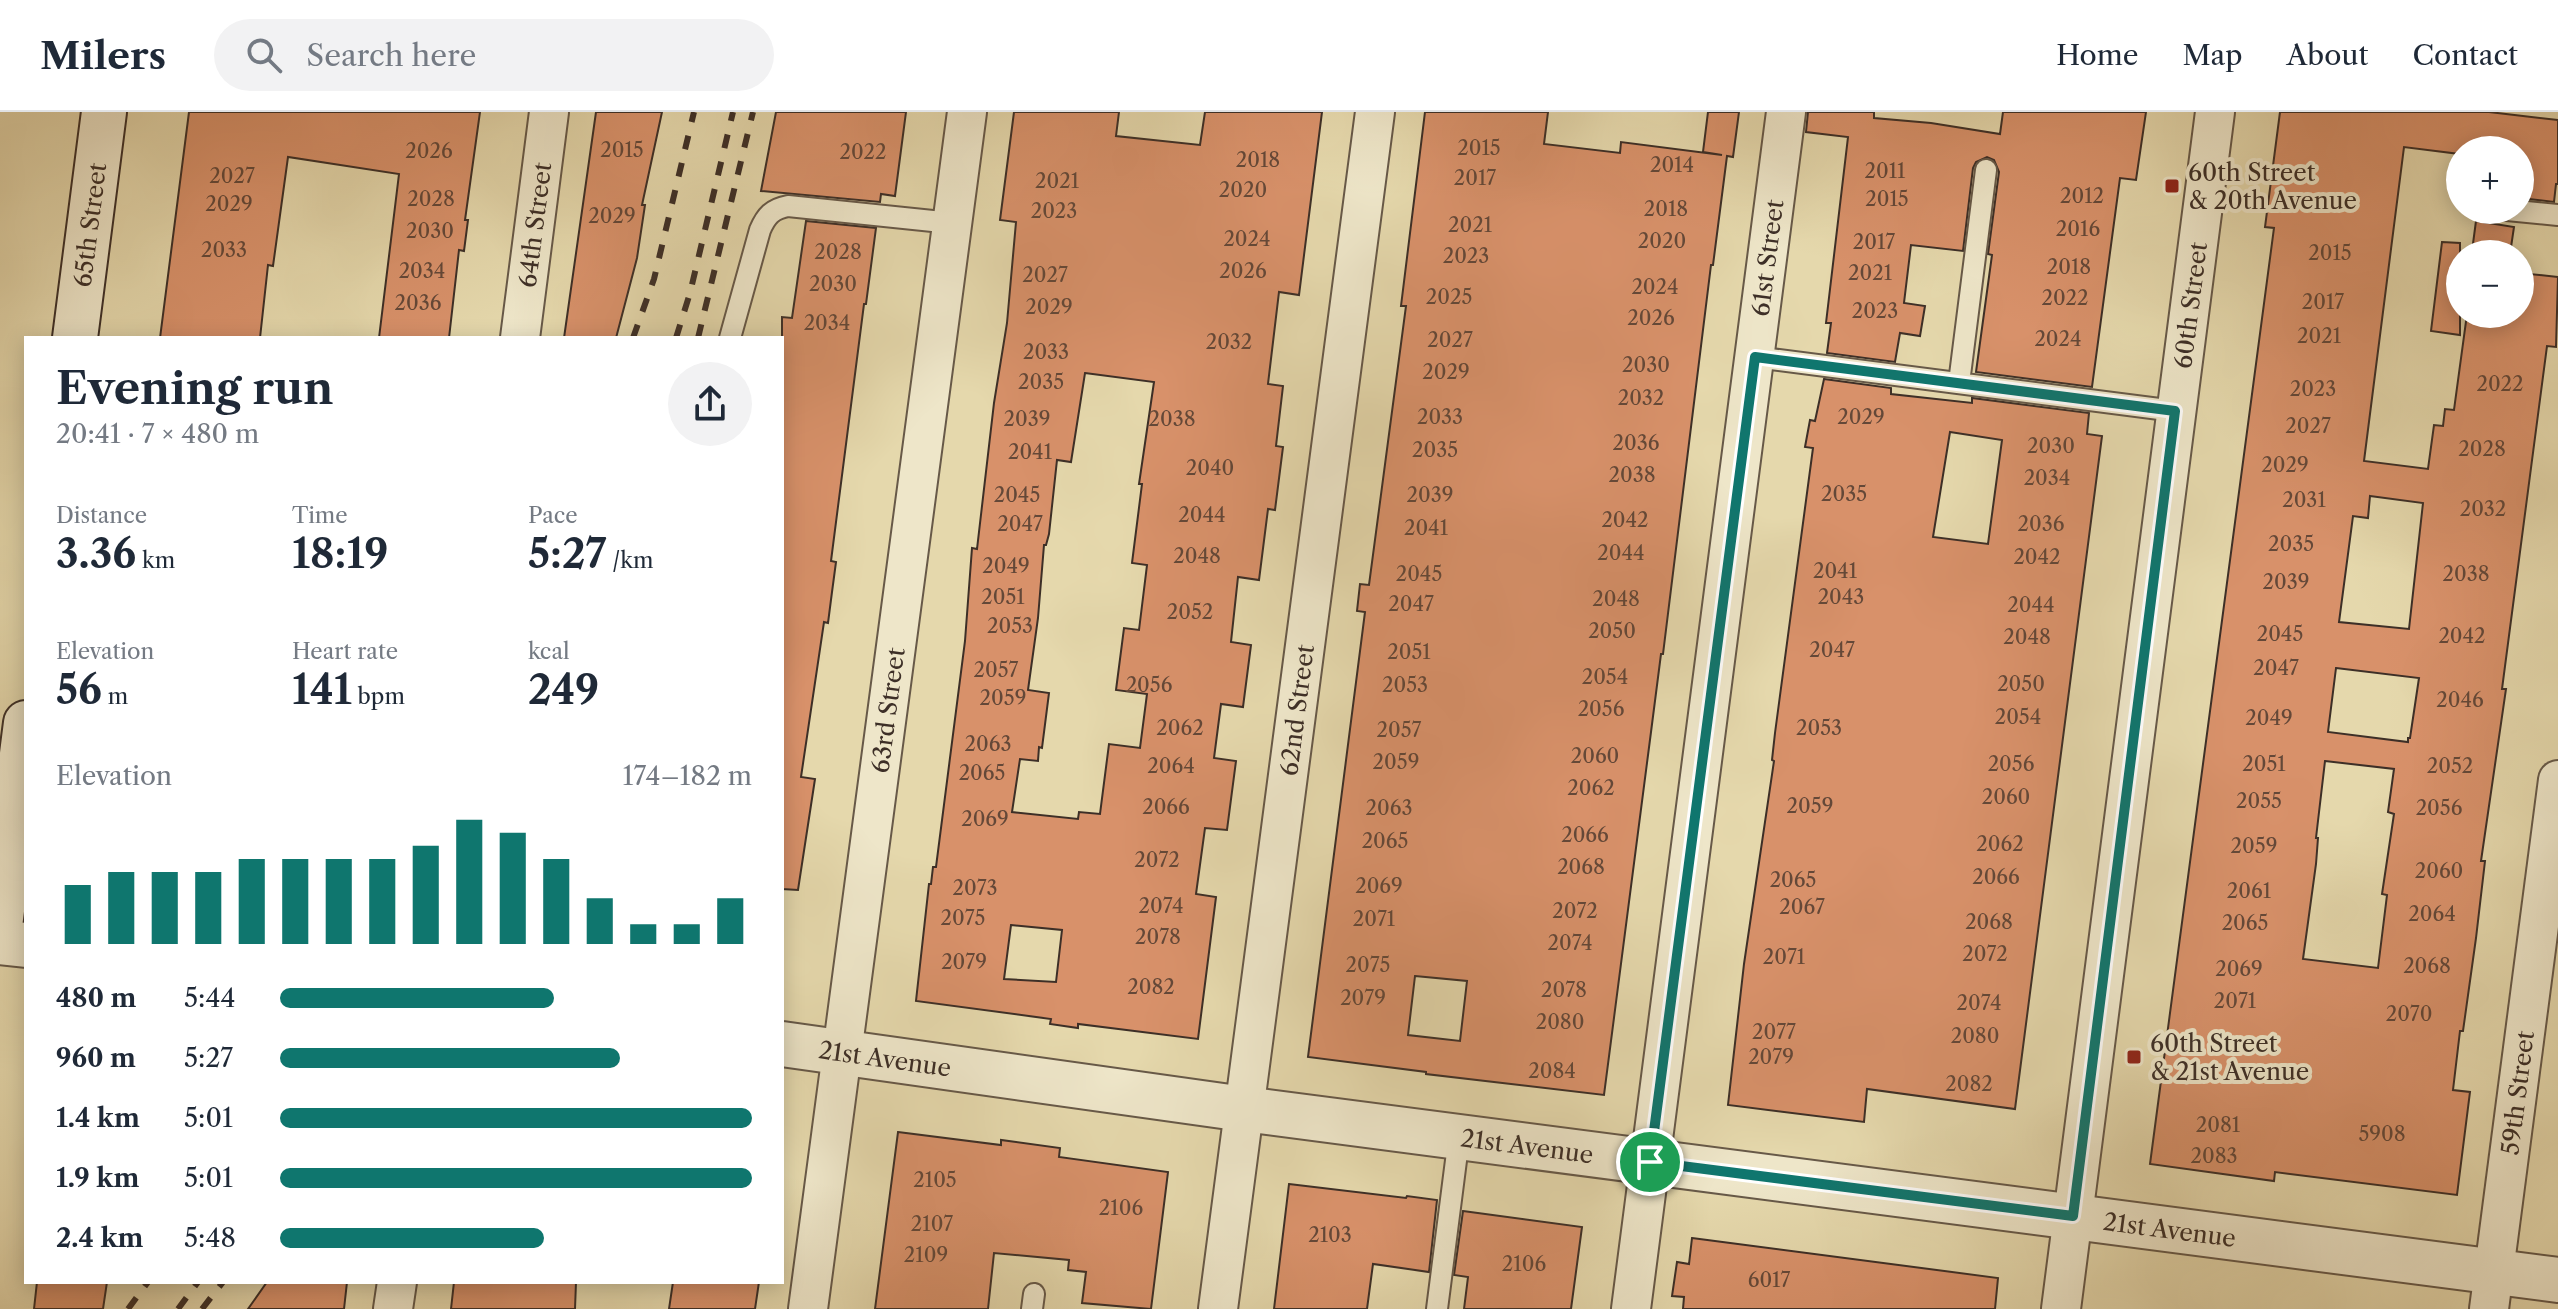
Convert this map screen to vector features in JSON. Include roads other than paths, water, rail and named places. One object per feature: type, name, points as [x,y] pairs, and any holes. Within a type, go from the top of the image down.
[{"type":"street","name":"65th Street","points":[[75,336],[104,112]]},
{"type":"street","name":"64th Street","points":[[520,336],[549,112]]},
{"type":"street","name":"63rd Street","points":[[808,1309],[967,112]]},
{"type":"street","name":"62nd Street","points":[[1218,1309],[1375,112]]},
{"type":"street","name":"61st Street","points":[[1631,1309],[1786,112]]},
{"type":"street","name":"60th Street","points":[[2061,1309],[2215,112]]},
{"type":"street","points":[[0,926],[24,739]]},
{"type":"street","name":"59th Street","points":[[2492,1291],[2558,780]]},
{"type":"street","points":[[0,942],[24,945]]},
{"type":"street","name":"21st Avenue","points":[[784,1044],[1244,1109],[2073,1216],[2492,1291],[2558,1280]]},
{"type":"street","points":[[393,1309],[397,1284]]},
{"type":"lane","points":[[1959,383],[1986,170]]},
{"type":"lane","points":[[731,336],[760,230],[764,220],[774,210],[788,206],[952,223]]},
{"type":"lane","points":[[2534,213],[2558,215]]},
{"type":"lane","points":[[1755,357],[2175,411]]},
{"type":"lane","points":[[1437,1309],[1459,1137]]},
{"type":"railway","points":[[634,336],[654,279],[694,112]]},
{"type":"railway","points":[[677,336],[690,293],[733,112]]},
{"type":"railway","points":[[698,336],[753,112]]},
{"type":"railway","points":[[128,1309],[147,1284]]},
{"type":"railway","points":[[178,1309],[197,1284]]},
{"type":"railway","points":[[202,1309],[221,1284]]},
{"type":"place","name":"60th Street & 20th Avenue","points":[[2172,186]]},
{"type":"place","name":"60th Street & 21st Avenue","points":[[2134,1057]]}]
